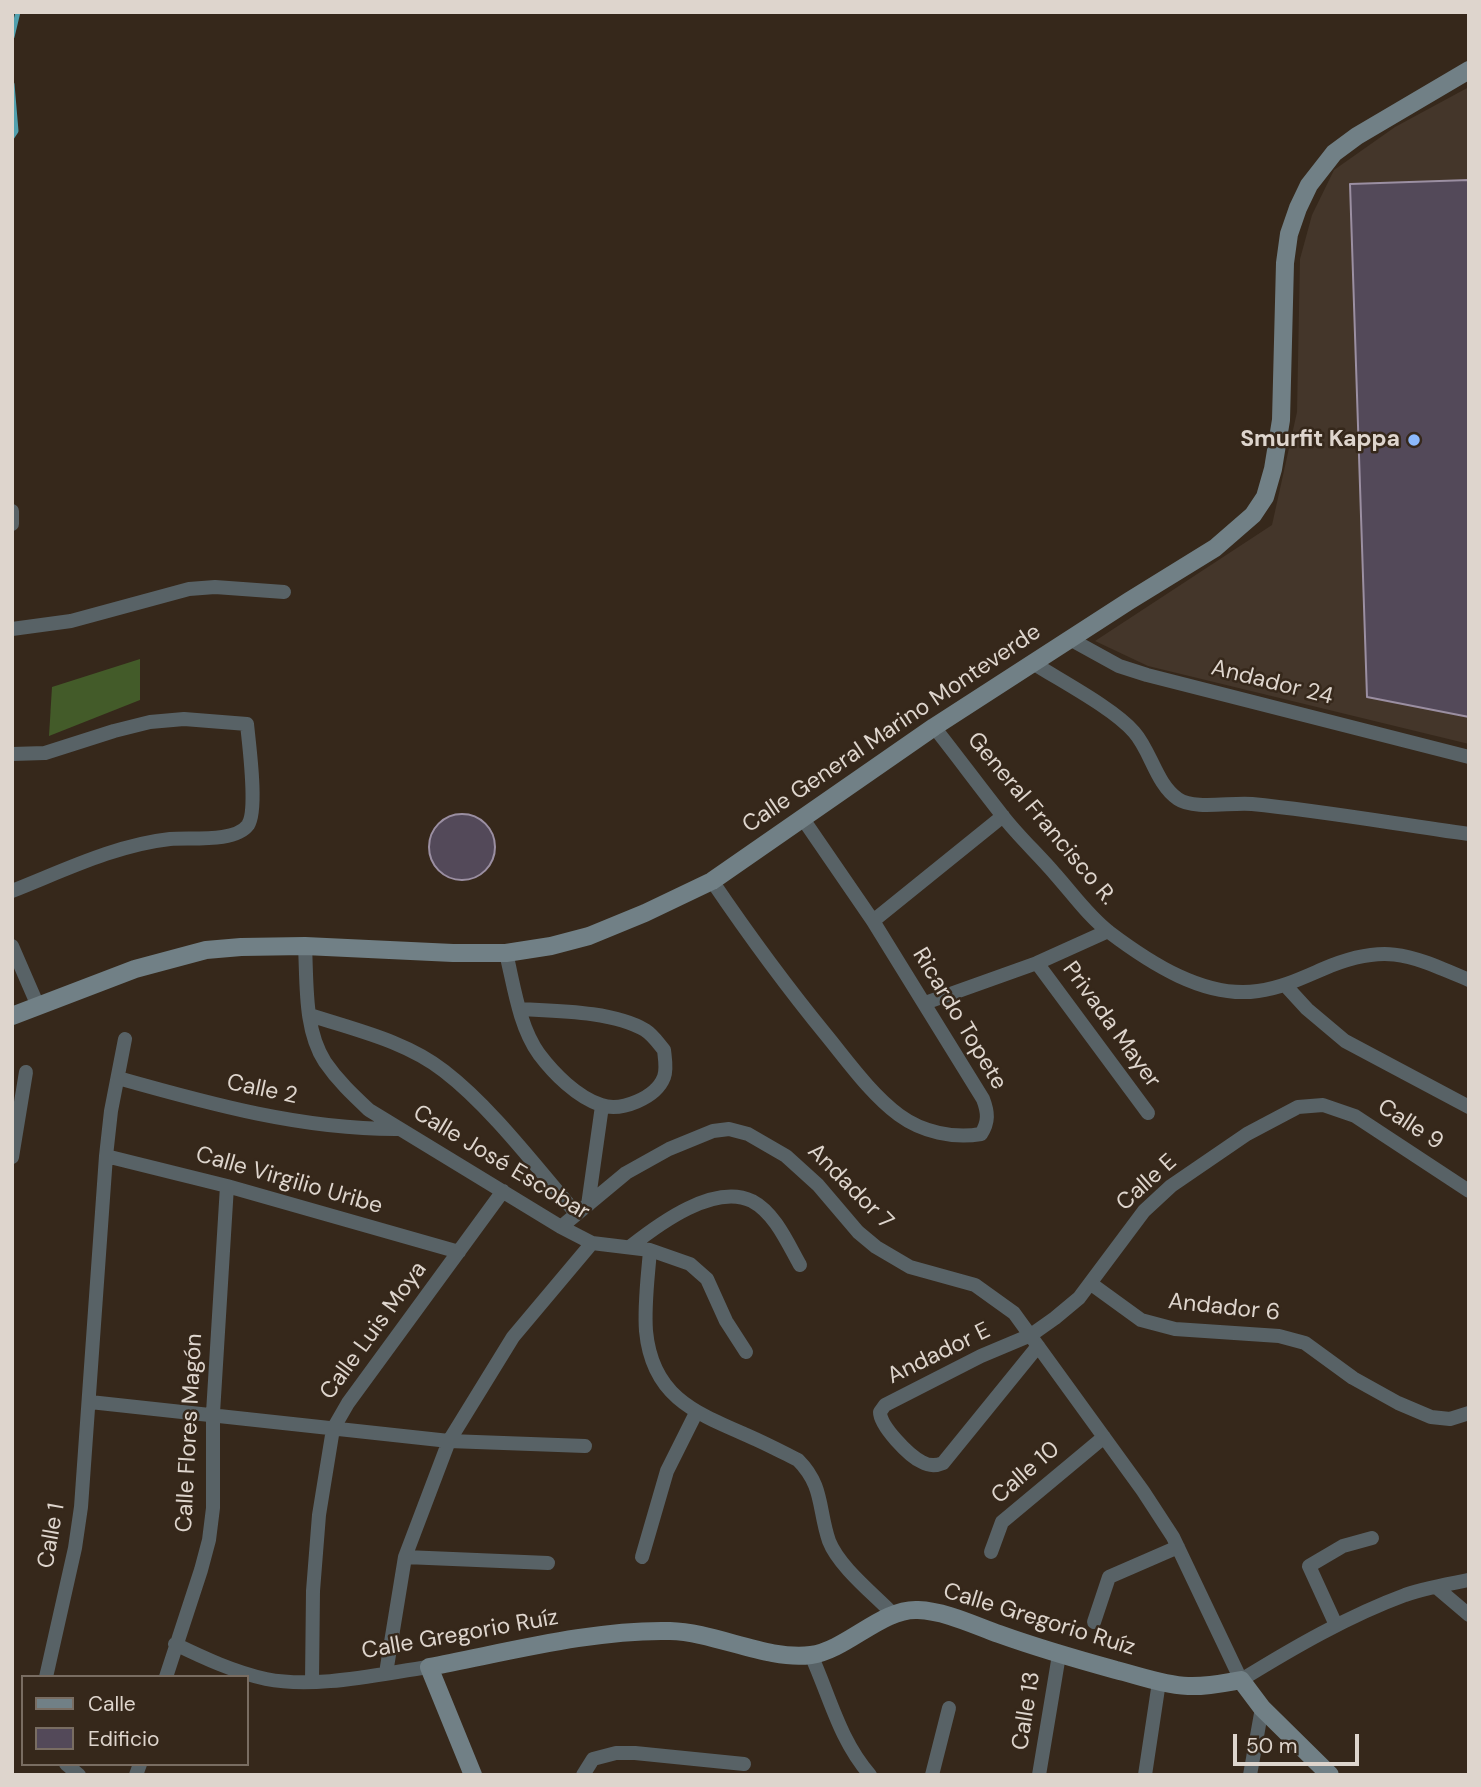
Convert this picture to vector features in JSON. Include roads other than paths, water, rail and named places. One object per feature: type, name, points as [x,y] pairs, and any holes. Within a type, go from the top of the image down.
[{"type":"street","name":"Calle General Marino Monteverde","points":[[12,1016],[135,969],[205,950],[305,946],[506,953],[551,946],[589,936],[712,881],[934,727],[1215,548],[1253,515],[1265,497],[1273,470],[1281,420],[1285,263],[1289,234],[1309,185],[1334,153],[1357,136],[1469,70]]},
{"type":"street","points":[[12,512],[12,521]]},
{"type":"street","points":[[12,629],[71,621],[189,589],[215,587],[284,592]]},
{"type":"street","name":"Andador 24","points":[[1070,639],[1119,666],[1147,675],[1469,757]]},
{"type":"street","points":[[1032,663],[1125,722],[1147,749],[1160,775],[1178,799],[1190,804],[1230,803],[1277,807],[1469,834]]},
{"type":"street","points":[[12,754],[45,753],[114,730],[150,722],[184,719],[247,724],[252,813],[247,825],[240,832],[217,837],[176,838],[139,844],[12,891]]},
{"type":"street","name":"General Francisco R.","points":[[934,727],[1003,816],[1108,931],[1173,974],[1203,987],[1239,993],[1259,991],[1286,985],[1343,960],[1381,953],[1416,957],[1469,980]]},
{"type":"street","points":[[873,921],[1003,816]]},
{"type":"street","name":"Ricardo Topete","points":[[712,881],[770,966],[857,1074],[899,1115],[936,1132],[970,1136],[981,1134],[987,1120],[983,1100],[873,921],[803,819]]},
{"type":"street","points":[[925,1003],[1037,963],[1108,931]]},
{"type":"street","points":[[12,946],[38,1006]]},
{"type":"street","name":"Calle José Escobar","points":[[305,946],[310,1015],[316,1041],[324,1060],[346,1088],[369,1110],[561,1227],[592,1242],[650,1250],[690,1264],[707,1279],[726,1321],[746,1352]]},
{"type":"street","points":[[506,953],[520,1009],[532,1042],[555,1074],[579,1093],[602,1106],[627,1105],[643,1100],[655,1091],[664,1077],[664,1050],[647,1031],[612,1019],[520,1009]]},
{"type":"street","name":"Privada Mayer","points":[[1037,963],[1148,1114]]},
{"type":"street","points":[[1286,985],[1307,1009],[1345,1041],[1469,1107]]},
{"type":"street","points":[[310,1015],[394,1043],[444,1070],[582,1209]]},
{"type":"street","name":"Calle 1","points":[[46,1675],[77,1534],[86,1466],[106,1156],[125,1039]]},
{"type":"street","points":[[12,1157],[26,1072]]},
{"type":"street","name":"Calle 2","points":[[118,1078],[186,1097],[297,1121],[369,1130],[400,1129]]},
{"type":"street","name":"Calle 9","points":[[1323,1105],[1355,1116],[1469,1191]]},
{"type":"street","name":"Calle E","points":[[1035,1341],[1090,1283],[1144,1211],[1171,1186],[1276,1117],[1298,1107],[1323,1105]]},
{"type":"street","points":[[582,1209],[602,1106]]},
{"type":"street","name":"Andador 7","points":[[561,1227],[625,1173],[669,1149],[713,1131],[738,1130],[786,1156],[818,1185],[858,1232],[876,1247],[910,1267],[975,1285],[1014,1313],[1143,1491],[1178,1547],[1241,1680]]},
{"type":"street","name":"Calle Virgilio Uribe","points":[[106,1156],[227,1186],[459,1252]]},
{"type":"street","name":"Calle Flores Magón","points":[[166,1675],[174,1644],[201,1570],[209,1540],[213,1508],[214,1413],[227,1186]]},
{"type":"street","name":"Calle Luis Moya","points":[[312,1681],[313,1591],[319,1515],[333,1429],[348,1403],[503,1191]]},
{"type":"street","points":[[631,1246],[668,1219],[704,1202],[739,1198],[752,1202],[766,1213],[800,1265]]},
{"type":"street","points":[[386,1673],[405,1557],[449,1441],[513,1337],[592,1242]]},
{"type":"street","points":[[650,1250],[645,1309],[646,1333],[650,1354],[660,1377],[677,1397],[696,1412],[798,1460],[811,1473],[830,1541],[839,1559],[894,1615]]},
{"type":"street","name":"Andador 6","points":[[1090,1283],[1141,1320],[1175,1329],[1279,1336],[1305,1343],[1353,1378],[1398,1403],[1431,1417],[1450,1419],[1469,1413]]},
{"type":"street","name":"Andador E","points":[[1035,1341],[951,1456],[943,1463],[928,1464],[911,1454],[881,1421],[882,1408],[981,1356],[1035,1341]]},
{"type":"street","points":[[90,1402],[214,1413],[449,1441],[585,1446]]},
{"type":"street","points":[[642,1557],[667,1471],[696,1412]]},
{"type":"street","name":"Calle 10","points":[[991,1552],[1002,1522],[1104,1437]]},
{"type":"street","points":[[1336,1625],[1310,1566],[1343,1546],[1372,1538]]},
{"type":"street","points":[[1094,1622],[1109,1577],[1178,1547]]},
{"type":"street","points":[[405,1557],[548,1563]]},
{"type":"street","name":"Calle Gregorio Ruíz","points":[[174,1644],[243,1673],[269,1679],[312,1681],[429,1667],[583,1639],[645,1631],[674,1631],[781,1654],[811,1655],[908,1610],[932,1612],[1059,1655],[1159,1682],[1210,1686],[1241,1680],[1336,1625],[1407,1595],[1469,1580]]},
{"type":"street","points":[[1436,1587],[1469,1615]]},
{"type":"street","points":[[811,1655],[842,1735],[870,1775]]},
{"type":"street","name":"Calle 13","points":[[1039,1775],[1059,1655]]},
{"type":"street","points":[[429,1667],[473,1775]]},
{"type":"street","points":[[1241,1680],[1262,1708],[1330,1775]]},
{"type":"street","points":[[1145,1775],[1159,1682]]},
{"type":"street","points":[[932,1775],[950,1708]]},
{"type":"street","points":[[1250,1775],[1262,1708]]},
{"type":"street","points":[[583,1775],[593,1759],[616,1753],[744,1764]]},
{"type":"waterway","points":[[12,37],[18,12]]},
{"type":"waterway","points":[[12,84],[16,131],[12,137]]},
{"type":"place","name":"Smurfit Kappa","points":[[1414,440]]}]
